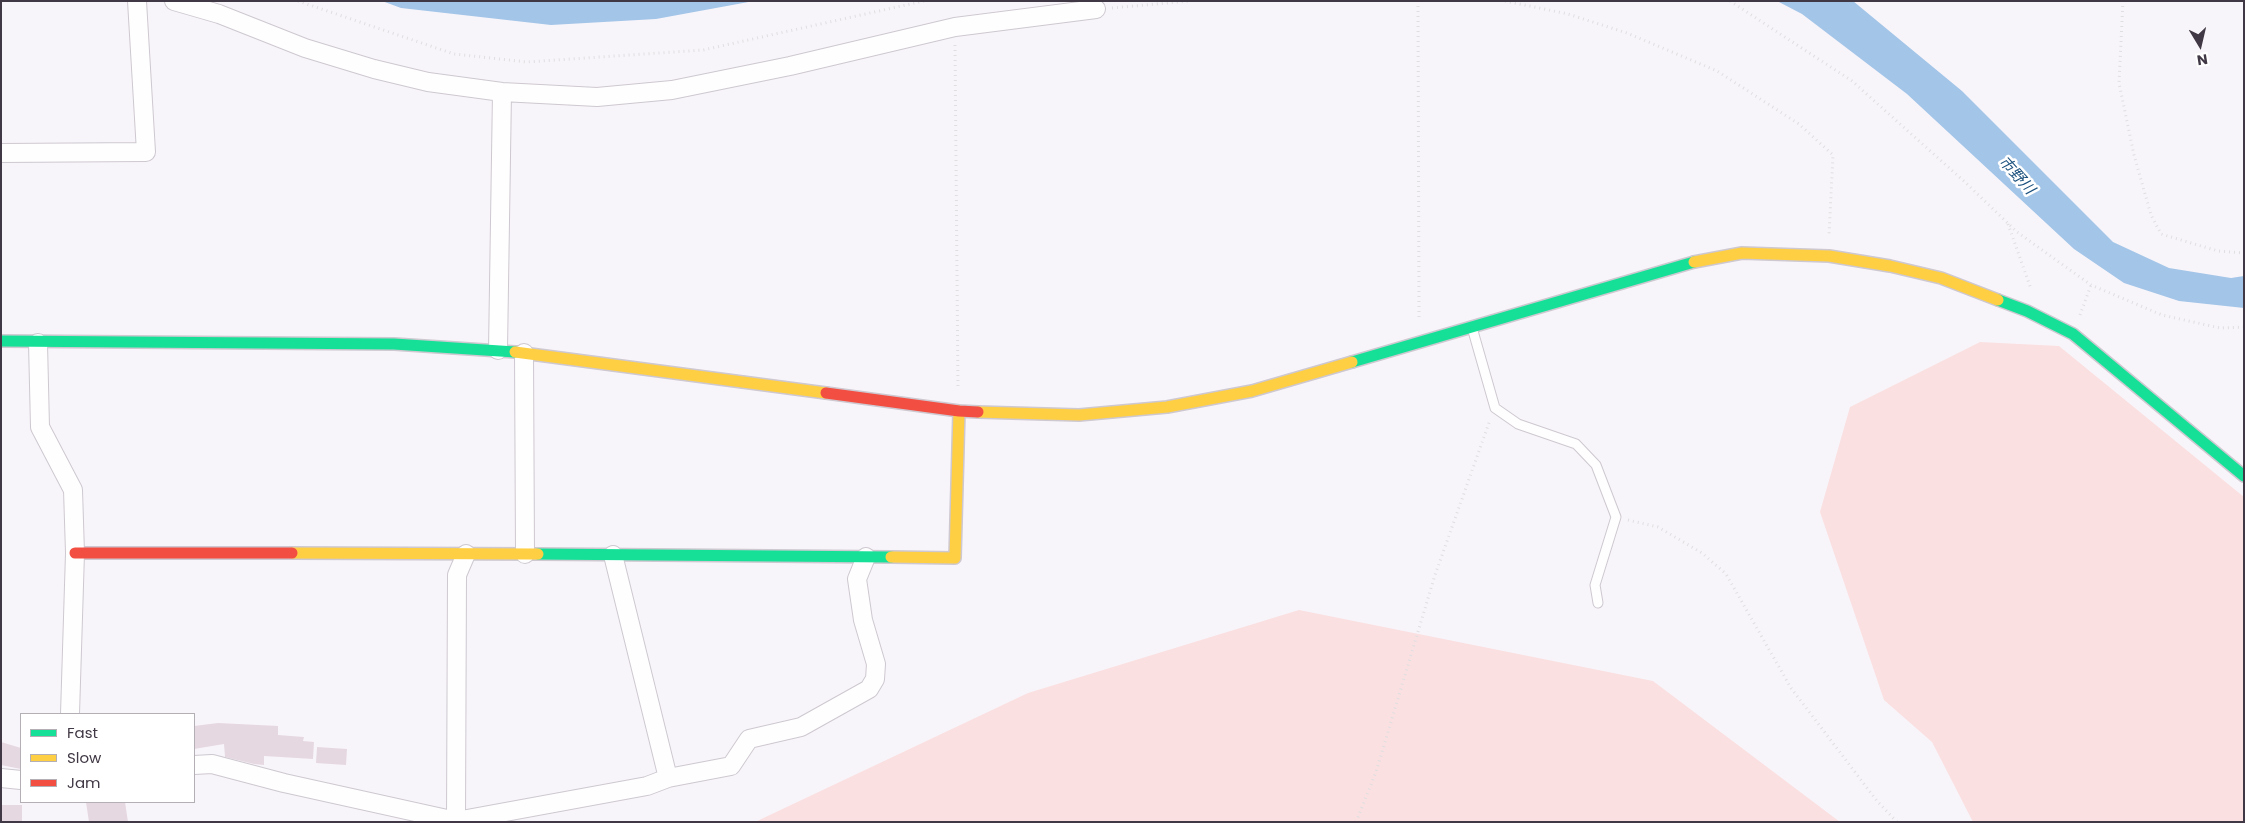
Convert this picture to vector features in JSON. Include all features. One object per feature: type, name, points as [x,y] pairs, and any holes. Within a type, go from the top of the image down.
[{"type":"street","points":[[1,153],[146,152],[137,1]]},
{"type":"street","points":[[174,1],[219,14],[305,48],[374,69],[428,82],[502,92],[597,97],[672,90],[790,66],[955,27],[1096,9]]},
{"type":"street","points":[[498,350],[502,92]]},
{"type":"street","points":[[1,341],[38,343],[394,344],[498,350],[959,411],[1079,415],[1167,407],[1252,391],[1472,328],[1687,263],[1742,254],[1829,256],[1890,266],[1941,278],[2033,314],[2073,334],[2244,476]]},
{"type":"street","points":[[38,343],[40,427],[73,490],[75,553],[70,713]]},
{"type":"street","points":[[524,353],[524,554]]},
{"type":"street","points":[[75,553],[524,554],[955,558],[959,411]]},
{"type":"street","points":[[456,821],[457,575],[466,554]]},
{"type":"street","points":[[613,555],[668,778]]},
{"type":"street","points":[[195,765],[212,764],[284,783],[456,821],[647,786],[668,778],[731,766],[749,739],[801,727],[869,689],[875,679],[876,664],[862,620],[857,579],[866,558]]},
{"type":"street","points":[[1,778],[20,780]]},
{"type":"lane","points":[[1472,328],[1495,408],[1518,424],[1576,444],[1596,465],[1616,517],[1595,585],[1598,603]]},
{"type":"path","points":[[298,1],[454,54],[528,62],[703,50],[924,1]]},
{"type":"path","points":[[1096,9],[1189,1]]},
{"type":"path","points":[[1418,1],[1419,343]]},
{"type":"path","points":[[1506,1],[1568,14],[1626,33],[1672,52],[1717,71],[1799,124],[1833,154],[1829,256]]},
{"type":"path","points":[[1730,1],[1852,81],[2016,232],[2091,285],[2162,315],[2220,328],[2244,327]]},
{"type":"path","points":[[2123,1],[2119,83],[2134,156],[2151,215],[2161,234],[2218,251],[2244,253]]},
{"type":"path","points":[[955,27],[959,411]]},
{"type":"path","points":[[2007,222],[2034,300],[2033,314]]},
{"type":"path","points":[[2073,334],[2091,285]]},
{"type":"path","points":[[1356,822],[1376,772],[1435,575],[1495,408]]},
{"type":"path","points":[[1616,517],[1658,528],[1702,553],[1726,574],[1791,688],[1877,801],[1896,822]]},
{"type":"shaded area","points":[[1980,342],[2059,346],[2244,497],[2244,822],[1973,822],[1932,742],[1884,700],[1820,512],[1850,407]]},
{"type":"shaded area","points":[[1299,610],[1653,681],[1840,822],[755,822],[1028,693]]},
{"type":"water","points":[[382,1],[754,1],[656,19],[551,25],[401,8]]},
{"type":"water","name":"市野川","points":[[1777,1],[1853,1],[1962,91],[2113,242],[2169,268],[2231,278],[2244,276],[2244,308],[2179,301],[2124,283],[2074,249],[1907,94],[1802,14]]},
{"type":"building","points":[[218,723],[278,726],[278,735],[304,737],[303,741],[314,742],[313,759],[264,756],[264,765],[225,757],[224,744],[195,749],[195,726]]},
{"type":"building","points":[[1,742],[20,748],[20,769],[1,765]]},
{"type":"building","points":[[317,747],[347,749],[346,765],[316,763]]},
{"type":"building","points":[[86,803],[125,803],[128,822],[89,822]]},
{"type":"building","points":[[1,805],[22,805],[22,822],[1,822]]},
{"type":"traffic: fast","points":[[1352,362],[1694,262]]},
{"type":"traffic: fast","points":[[1998,300],[2027,311],[2073,334],[2244,476]]},
{"type":"traffic: fast","points":[[1,341],[394,344],[515,352]]},
{"type":"traffic: fast","points":[[538,554],[891,557]]},
{"type":"traffic: slow","points":[[1694,262],[1742,253],[1829,256],[1890,266],[1941,278],[1998,300]]},
{"type":"traffic: slow","points":[[515,352],[826,393]]},
{"type":"traffic: slow","points":[[978,412],[1079,415],[1167,407],[1252,391],[1352,362]]},
{"type":"traffic: slow","points":[[891,557],[955,558],[959,411]]},
{"type":"traffic: slow","points":[[292,553],[538,554]]},
{"type":"traffic: jam","points":[[826,393],[978,412]]},
{"type":"traffic: jam","points":[[75,553],[292,553]]}]
